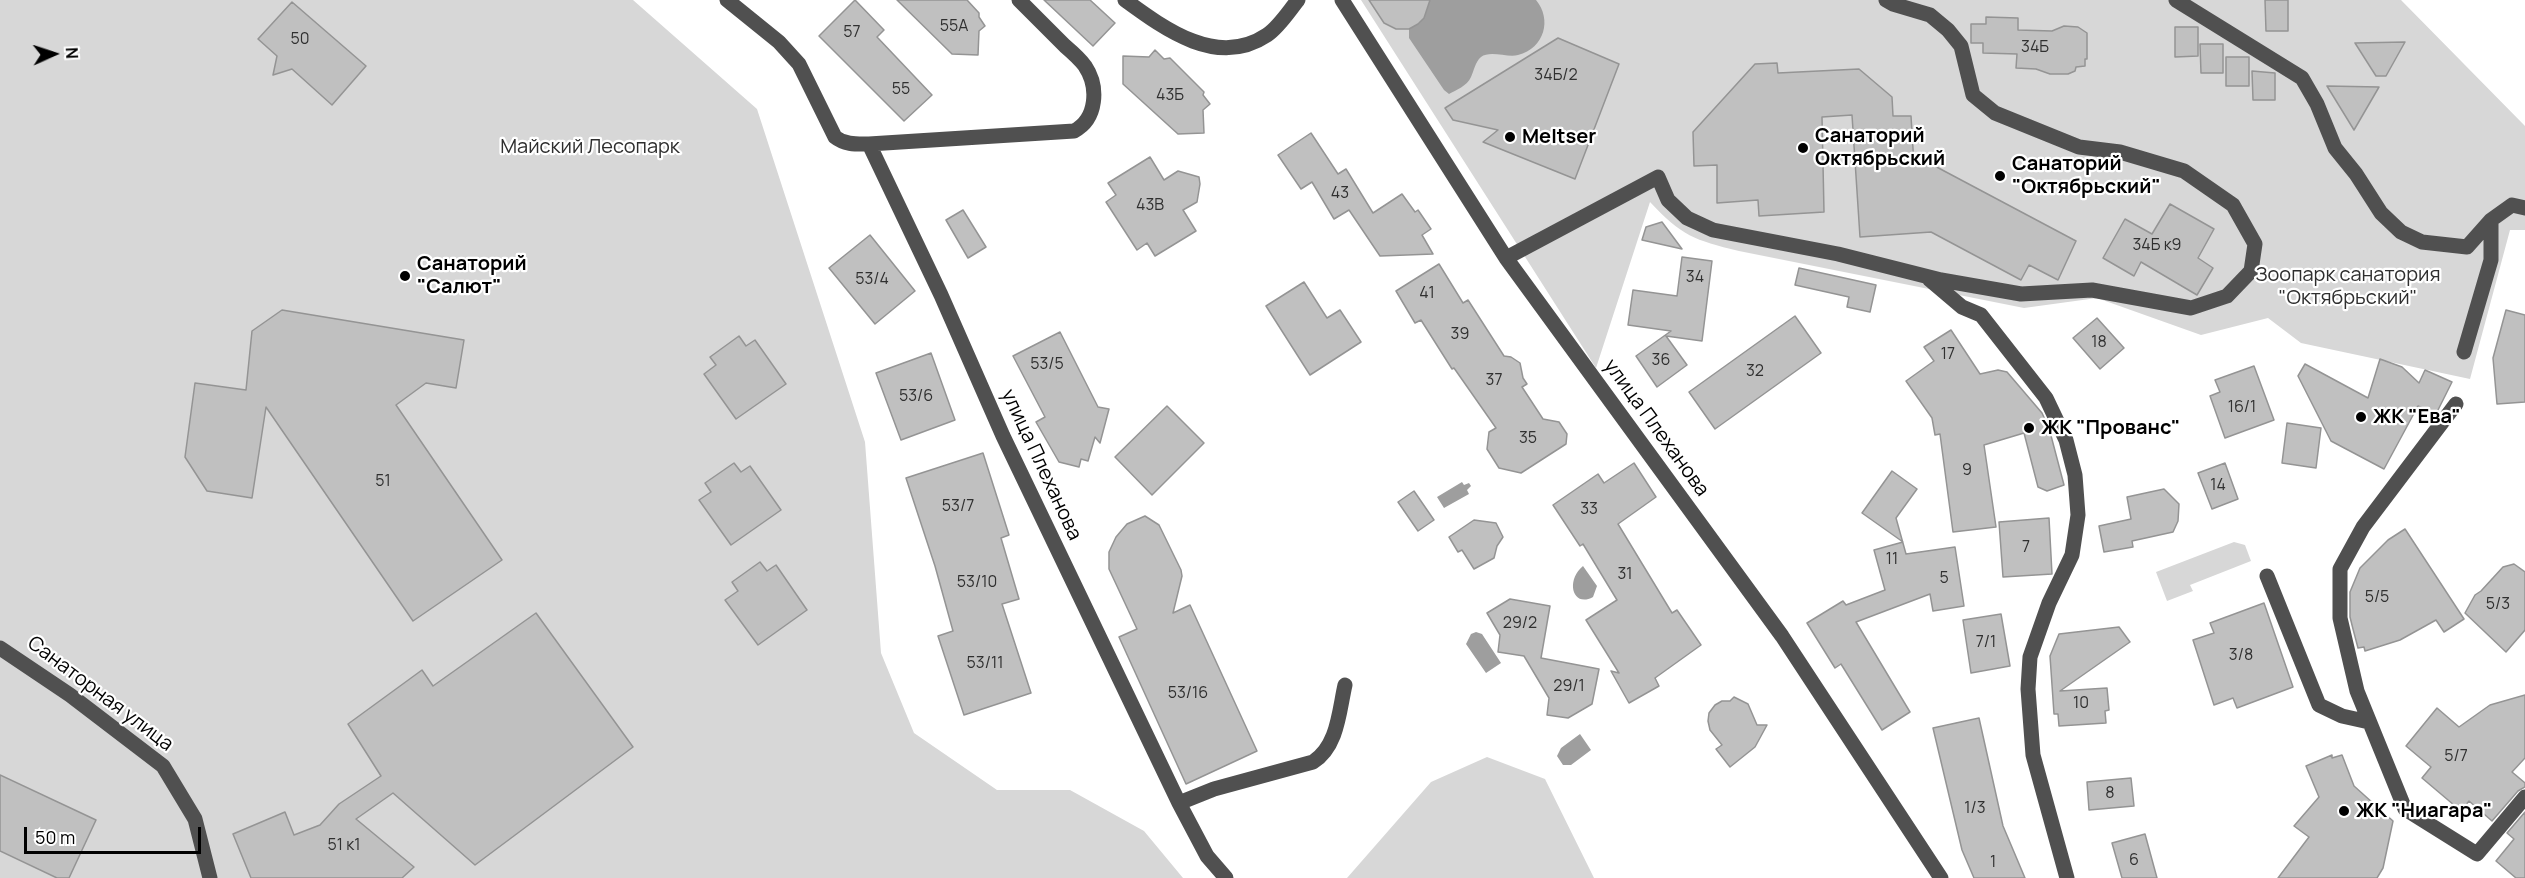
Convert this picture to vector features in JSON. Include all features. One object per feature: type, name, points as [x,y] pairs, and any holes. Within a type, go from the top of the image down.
[{"type":"street","points":[[727,0],[779,42],[799,64],[835,137],[848,144],[1074,131],[1083,126],[1090,116],[1094,101],[1093,83],[1085,66],[1019,0]]},
{"type":"street","points":[[1125,0],[1159,26],[1209,46],[1230,50],[1250,44],[1269,33],[1298,0]]},
{"type":"street","name":"улица Плеханова","points":[[1342,0],[1506,258],[1782,636],[1941,878]]},
{"type":"street","points":[[2176,0],[2302,78],[2317,104],[2335,148],[2356,174],[2381,213],[2401,232],[2422,242],[2467,247],[2491,220],[2512,205],[2525,208]]},
{"type":"street","points":[[1506,258],[1658,177],[1668,200],[1687,218],[1713,230],[1838,254],[1925,276],[2022,294],[2092,290],[2191,308],[2227,296],[2251,271],[2255,244],[2233,205],[2184,171],[2120,152],[2079,147],[1995,113],[1973,95],[1960,46],[1948,30],[1930,15],[1894,2]]},
{"type":"street","name":"улица Плеханова","points":[[869,144],[941,295],[1004,436],[1179,802],[1207,856],[1226,878]]},
{"type":"street","points":[[2464,352],[2491,260],[2491,220]]},
{"type":"street","points":[[1925,276],[1962,307],[1981,315],[2046,398],[2067,440],[2075,475],[2078,515],[2072,555],[2049,603],[2030,657],[2028,689],[2033,755],[2067,878]]},
{"type":"street","points":[[2456,404],[2364,527],[2340,569],[2340,618],[2357,691],[2405,809],[2477,854],[2525,796]]},
{"type":"street","points":[[2267,576],[2319,705],[2342,717],[2369,722]]},
{"type":"street","name":"Санаторная улица","points":[[0,648],[61,689],[164,766],[195,819],[210,878]]},
{"type":"street","points":[[1179,802],[1214,789],[1313,762],[1324,755],[1333,739],[1346,685]]},
{"type":"green space","name":"Санаторий \"Салют\"","points":[[0,0],[633,0],[757,109],[865,442],[881,653],[914,733],[997,790],[1070,790],[1144,831],[1183,878],[0,878]]},
{"type":"green space","name":"Санаторий \"Октябрьский\"","points":[[1361,0],[2401,0],[2525,126],[2525,230],[2510,230],[2470,379],[2301,343],[2268,318],[2201,335],[2097,298],[2024,308],[1739,251],[1700,240],[1680,230],[1650,202],[1596,368]]},
{"type":"green space","points":[[2234,542],[2245,545],[2251,561],[2190,585],[2193,591],[2167,601],[2156,572]]},
{"type":"green space","points":[[1487,757],[1545,779],[1594,878],[1347,878],[1431,782]]},
{"type":"shaded area","points":[[1427,0],[1536,0],[1544,16],[1543,32],[1540,40],[1534,46],[1518,55],[1489,54],[1481,57],[1467,83],[1449,94],[1409,38],[1409,29],[1424,18]]},
{"type":"shaded area","points":[[1462,482],[1464,485],[1469,483],[1471,486],[1467,490],[1469,494],[1444,508],[1437,497]]},
{"type":"shaded area","points":[[1583,566],[1597,586],[1593,597],[1580,599],[1576,596],[1573,585],[1577,572]]},
{"type":"shaded area","points":[[1476,632],[1482,634],[1501,663],[1486,673],[1466,644],[1471,634]]},
{"type":"shaded area","points":[[1580,734],[1591,750],[1571,765],[1563,765],[1557,756],[1561,748]]},
{"type":"building","points":[[855,0],[884,30],[877,37],[932,95],[904,121],[819,36]]},
{"type":"building","points":[[897,0],[967,0],[979,13],[985,26],[979,31],[978,55],[952,54]]},
{"type":"building","points":[[1044,0],[1090,0],[1115,23],[1093,46]]},
{"type":"building","points":[[1369,0],[1430,0],[1424,18],[1418,24],[1409,29],[1396,29],[1384,23]]},
{"type":"building","points":[[2265,0],[2288,0],[2288,31],[2266,31]]},
{"type":"building","points":[[292,2],[366,66],[332,105],[292,69],[273,75],[277,56],[258,39]]},
{"type":"building","points":[[1986,17],[2018,18],[2018,30],[2052,31],[2064,26],[2078,27],[2087,33],[2085,66],[2076,67],[2075,71],[2068,74],[2050,74],[2036,69],[2016,68],[2017,54],[1983,53],[1983,43],[1971,43],[1971,24],[1986,24]]},
{"type":"building","points":[[2175,27],[2198,27],[2198,56],[2175,57]]},
{"type":"building","points":[[1558,38],[1619,64],[1575,179],[1483,142],[1498,130],[1453,120],[1445,108]]},
{"type":"building","points":[[2405,42],[2386,76],[2376,76],[2355,43]]},
{"type":"building","points":[[2200,44],[2223,44],[2223,73],[2201,73]]},
{"type":"building","points":[[1155,50],[1164,59],[1170,58],[1204,92],[1203,95],[1210,104],[1203,110],[1204,133],[1178,134],[1123,84],[1123,56],[1149,57]]},
{"type":"building","points":[[2226,57],[2249,57],[2249,86],[2226,86]]},
{"type":"building","name":"Санаторий Октябрьский","points":[[1777,63],[1778,73],[1859,69],[1892,97],[1893,116],[1911,116],[1914,165],[1931,164],[2076,241],[2058,280],[2029,265],[2021,280],[1931,232],[1860,237],[1852,115],[1822,117],[1824,212],[1759,216],[1758,200],[1717,203],[1717,165],[1694,166],[1693,132],[1755,64]]},
{"type":"building","points":[[2252,71],[2275,73],[2275,100],[2253,100]]},
{"type":"building","points":[[2327,86],[2379,87],[2354,130]]},
{"type":"building","points":[[1311,133],[1338,174],[1346,169],[1373,213],[1402,194],[1415,212],[1418,210],[1431,229],[1422,235],[1433,254],[1380,256],[1349,210],[1334,219],[1312,182],[1301,189],[1278,155]]},
{"type":"building","points":[[1150,157],[1164,180],[1178,171],[1199,177],[1200,184],[1197,202],[1183,210],[1196,231],[1155,256],[1147,243],[1137,250],[1106,202],[1116,195],[1108,183]]},
{"type":"building","points":[[2170,204],[2214,229],[2198,258],[2213,268],[2197,295],[2141,262],[2134,276],[2103,258],[2125,219],[2152,234]]},
{"type":"building","points":[[963,210],[986,247],[968,258],[946,220]]},
{"type":"building","points":[[1662,222],[1682,249],[1642,240],[1646,227]]},
{"type":"building","points":[[870,235],[915,291],[875,324],[829,268]]},
{"type":"building","points":[[1682,257],[1712,261],[1702,341],[1666,336],[1687,365],[1657,387],[1636,356],[1671,331],[1628,325],[1633,290],[1677,296]]},
{"type":"building","points":[[1439,264],[1463,303],[1468,300],[1504,356],[1511,357],[1520,363],[1523,378],[1527,384],[1522,387],[1543,419],[1559,422],[1567,434],[1566,444],[1521,473],[1499,468],[1487,449],[1489,432],[1496,428],[1454,368],[1452,369],[1421,320],[1415,323],[1396,291]]},
{"type":"building","points":[[1799,268],[1876,285],[1870,312],[1847,307],[1849,297],[1795,285]]},
{"type":"building","points":[[1304,282],[1327,318],[1340,310],[1361,342],[1310,375],[1266,306]]},
{"type":"building","points":[[282,310],[464,340],[456,388],[426,383],[396,405],[502,560],[413,621],[266,407],[252,498],[207,491],[185,457],[195,383],[246,390],[252,331]]},
{"type":"building","points":[[2506,310],[2525,315],[2525,402],[2497,404],[2493,358]]},
{"type":"building","points":[[1795,316],[1821,353],[1715,429],[1689,392]]},
{"type":"building","points":[[2097,318],[2124,348],[2100,369],[2073,338]]},
{"type":"building","points":[[1951,330],[1980,374],[1998,370],[2007,372],[2042,413],[2049,428],[2064,485],[2047,491],[2038,487],[2024,433],[1984,445],[1996,527],[1953,532],[1940,434],[1935,435],[1932,418],[1906,381],[1934,361],[1924,347]]},
{"type":"building","points":[[1060,332],[1098,407],[1109,409],[1100,443],[1095,437],[1088,461],[1081,459],[1079,467],[1059,462],[1036,422],[1045,417],[1013,356]]},
{"type":"building","points":[[739,336],[746,346],[755,340],[786,384],[736,419],[704,374],[716,365],[710,357]]},
{"type":"building","points":[[931,353],[955,420],[901,440],[876,373]]},
{"type":"building","name":"ЖК \"Ева\"","points":[[2380,359],[2402,367],[2419,383],[2425,370],[2452,382],[2436,414],[2418,406],[2384,469],[2331,441],[2298,376],[2305,364],[2368,398]]},
{"type":"building","points":[[2254,366],[2274,420],[2225,438],[2210,396],[2220,392],[2215,380]]},
{"type":"building","points":[[1167,406],[1204,443],[1152,495],[1115,457]]},
{"type":"building","points":[[2287,423],[2321,428],[2316,468],[2282,463]]},
{"type":"building","points":[[983,453],[1009,535],[1001,538],[1019,599],[1002,604],[1031,693],[964,715],[938,636],[953,631],[935,566],[906,478]]},
{"type":"building","points":[[734,463],[741,472],[750,466],[781,510],[731,545],[699,500],[711,492],[705,483]]},
{"type":"building","points":[[1634,463],[1656,497],[1618,524],[1672,613],[1677,610],[1701,645],[1655,678],[1659,686],[1629,703],[1611,671],[1619,673],[1586,620],[1617,600],[1583,544],[1580,546],[1553,505],[1598,474],[1604,483]]},
{"type":"building","points":[[2225,463],[2238,499],[2212,509],[2198,473]]},
{"type":"building","points":[[1892,471],[1917,489],[1896,518],[1903,542],[1862,513]]},
{"type":"building","points":[[2164,489],[2179,504],[2178,521],[2173,532],[2132,541],[2133,547],[2104,552],[2099,526],[2131,519],[2127,497]]},
{"type":"building","points":[[1414,491],[1434,520],[1418,531],[1398,502]]},
{"type":"building","points":[[1145,516],[1159,525],[1181,570],[1182,576],[1173,613],[1190,605],[1257,751],[1186,784],[1119,637],[1137,629],[1109,569],[1109,552],[1116,537],[1127,524]]},
{"type":"building","points":[[2049,518],[2052,574],[2003,577],[1999,522]]},
{"type":"building","points":[[1474,520],[1496,523],[1503,537],[1497,546],[1494,558],[1474,569],[1462,550],[1458,552],[1449,537]]},
{"type":"building","points":[[2405,529],[2464,619],[2444,632],[2436,620],[2400,640],[2365,651],[2364,647],[2358,648],[2353,629],[2350,617],[2350,592],[2360,568],[2388,540]]},
{"type":"building","points":[[1903,542],[1906,554],[1955,547],[1964,606],[1933,611],[1930,594],[1856,622],[1910,712],[1882,730],[1841,664],[1835,668],[1807,623],[1843,601],[1846,605],[1885,590],[1874,550]]},
{"type":"building","points":[[760,562],[767,571],[776,565],[807,610],[758,645],[725,600],[738,591],[732,582]]},
{"type":"building","points":[[2514,564],[2525,572],[2525,630],[2506,652],[2465,613],[2475,595],[2503,567]]},
{"type":"building","points":[[1510,599],[1550,606],[1541,658],[1599,669],[1592,704],[1568,718],[1547,715],[1549,698],[1524,656],[1498,652],[1500,635],[1487,613]]},
{"type":"building","points":[[2264,603],[2293,687],[2237,708],[2233,698],[2214,705],[2193,640],[2214,633],[2210,623]]},
{"type":"building","points":[[536,613],[633,747],[475,865],[393,793],[356,819],[414,867],[402,878],[251,878],[233,834],[285,812],[294,835],[320,825],[339,804],[381,776],[348,724],[422,670],[433,686]]},
{"type":"building","points":[[2001,614],[2010,666],[1971,673],[1963,620]]},
{"type":"building","points":[[2119,627],[2130,642],[2060,691],[2107,688],[2109,710],[2105,711],[2106,723],[2059,726],[2058,714],[2054,714],[2050,656],[2059,634]]},
{"type":"building","points":[[2525,695],[2525,758],[2512,772],[2525,783],[2525,787],[2518,791],[2492,821],[2469,801],[2461,811],[2422,778],[2431,767],[2406,746],[2437,708],[2459,727],[2490,705]]},
{"type":"building","points":[[1734,697],[1748,704],[1757,725],[1767,725],[1755,747],[1730,767],[1716,749],[1722,745],[1710,730],[1708,721],[1709,713],[1715,705],[1722,701],[1730,701]]},
{"type":"building","points":[[1979,718],[2003,826],[2025,878],[1974,878],[1962,850],[1933,728]]},
{"type":"building","name":"ЖК \"Ниагара\"","points":[[2332,755],[2332,758],[2342,755],[2354,786],[2393,821],[2383,868],[2377,878],[2278,878],[2309,837],[2294,826],[2319,797],[2306,766]]},
{"type":"building","points":[[0,775],[96,820],[69,878],[57,878],[0,851]]},
{"type":"building","points":[[2131,778],[2134,806],[2089,810],[2087,782]]},
{"type":"building","points":[[2525,812],[2525,878],[2516,878],[2496,861],[2514,839],[2507,833]]},
{"type":"building","points":[[2145,834],[2157,878],[2122,878],[2112,843]]},
{"type":"place","name":"Meltser","points":[[1510,137]]},
{"type":"place","name":"Санаторий Октябрьский","points":[[1803,148]]},
{"type":"place","name":"Санаторий \"Октябрьский\"","points":[[2000,176]]},
{"type":"place","name":"Санаторий \"Салют\"","points":[[405,276]]},
{"type":"place","name":"ЖК \"Ева\"","points":[[2361,417]]},
{"type":"place","name":"ЖК \"Прованс\"","points":[[2029,428]]},
{"type":"place","name":"ЖК \"Ниагара\"","points":[[2344,811]]},
{"type":"park label","name":"Майский Лесопарк","points":[[590,147]]},
{"type":"park label","name":"Зоопарк санатория \"Октябрьский\"","points":[[2348,286]]}]
